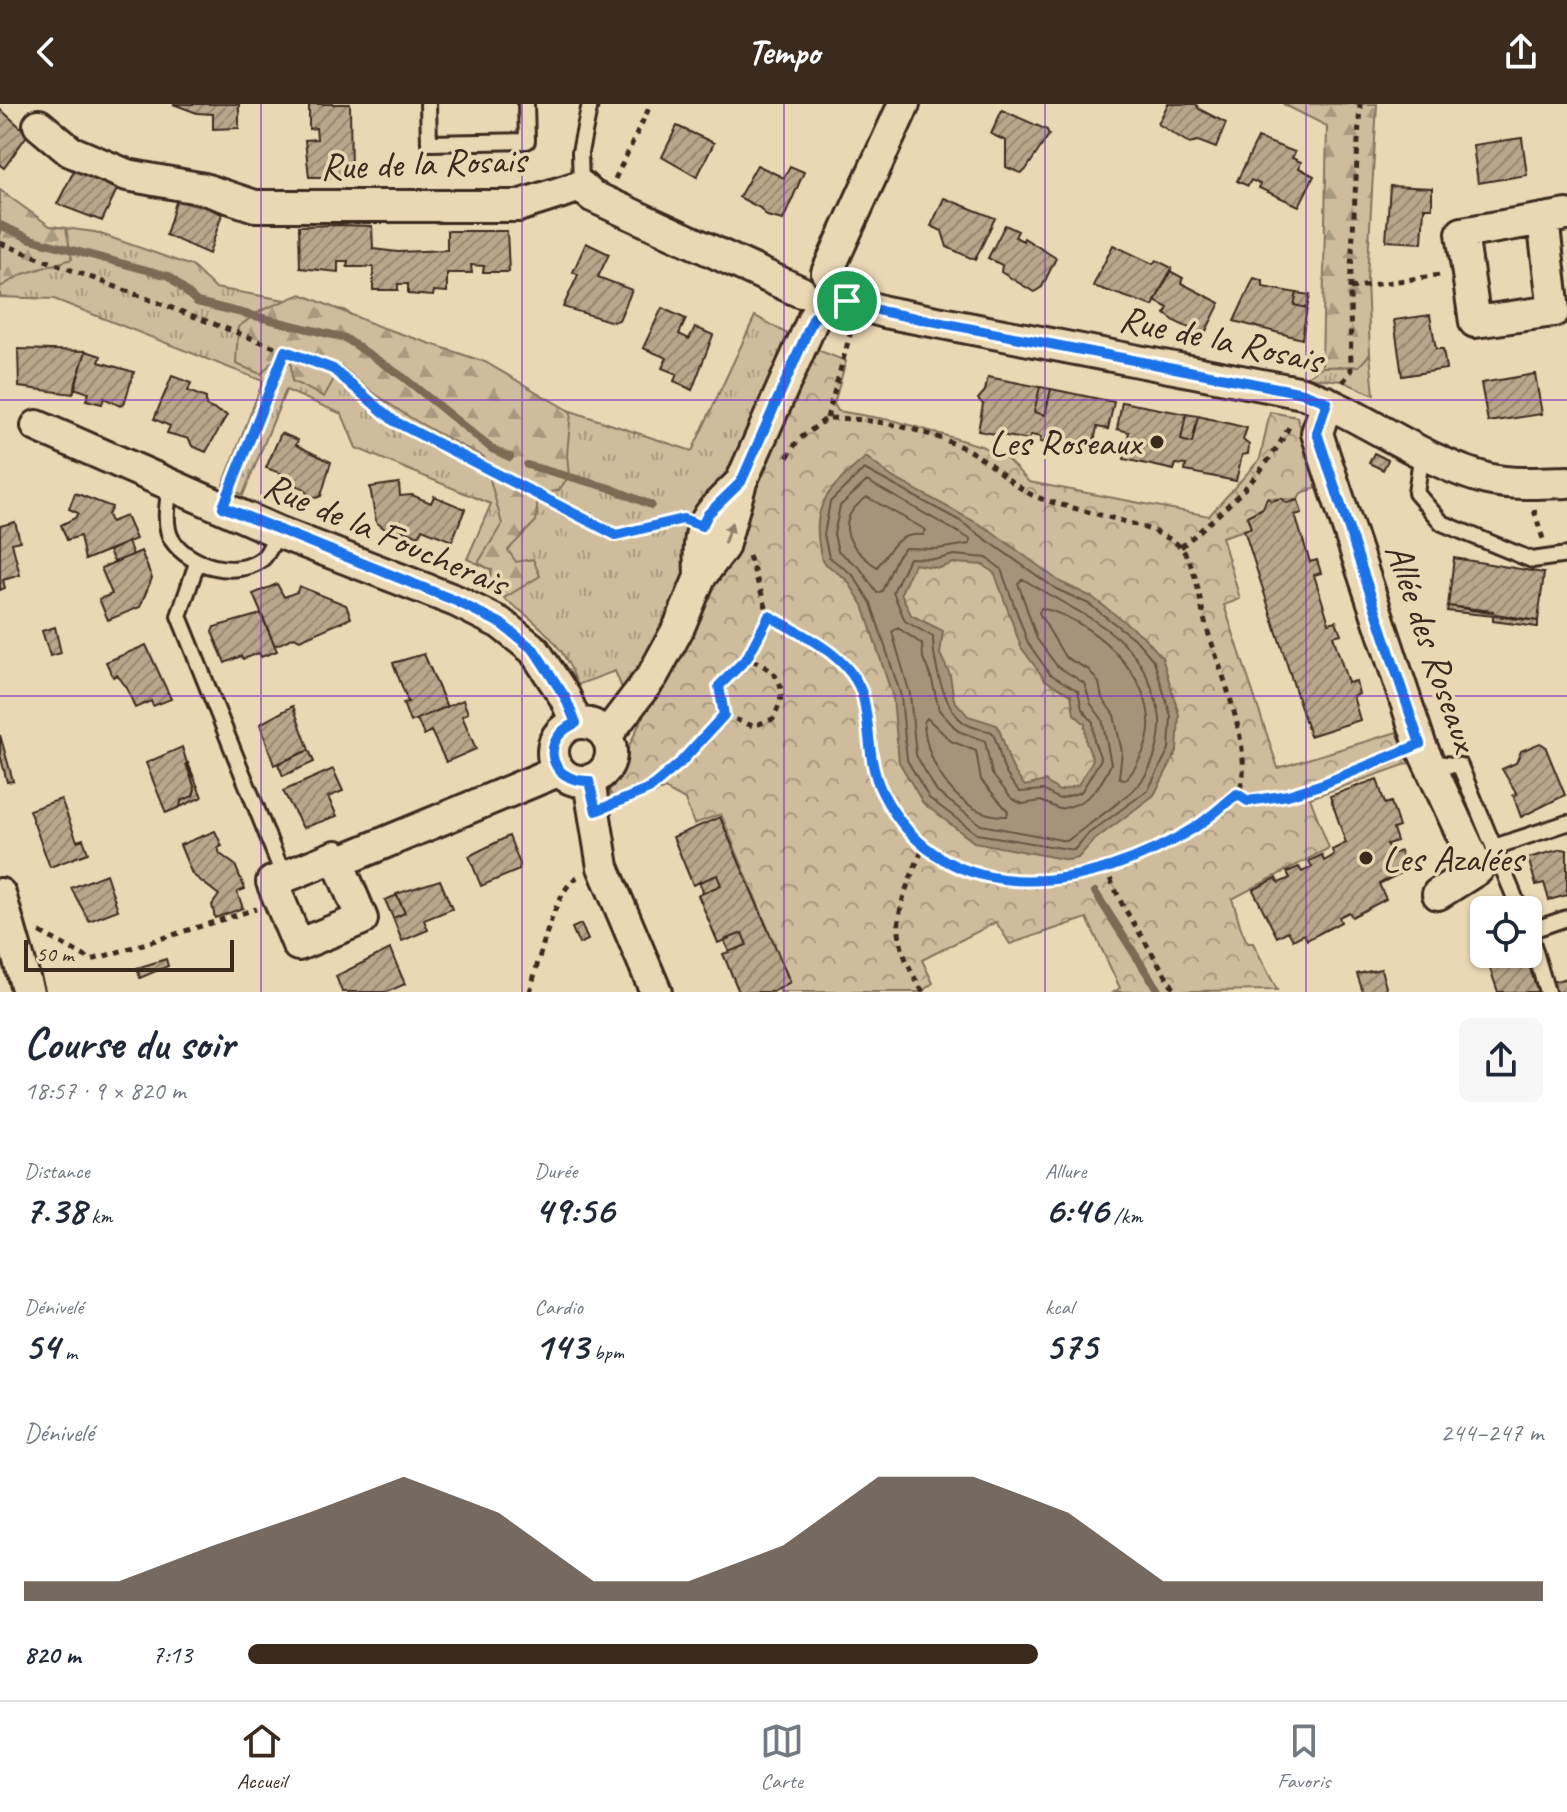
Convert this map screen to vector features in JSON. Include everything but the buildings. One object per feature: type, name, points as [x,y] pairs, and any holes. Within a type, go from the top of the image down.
[{"type":"street","points":[[827,273],[904,104]]},
{"type":"street","name":"Rue de la Rosais","points":[[39,125],[70,151],[127,175],[204,189],[238,203],[264,207],[518,206],[593,194]]},
{"type":"street","points":[[593,194],[808,305],[834,316],[847,301],[845,286],[834,275],[813,275],[808,305],[741,482],[715,531],[679,627],[653,675],[606,736]]},
{"type":"street","points":[[1555,217],[1554,311],[1475,322],[1462,233],[1555,217]]},
{"type":"street","name":"Rue de la Rosais","points":[[847,301],[885,312],[1315,397],[1422,452],[1487,479],[1567,482]]},
{"type":"street","name":"Allée des Roseaux","points":[[1315,397],[1317,433],[1424,753],[1478,869],[1438,894]]},
{"type":"street","name":"Rue de la Foucherais","points":[[37,426],[278,532],[456,601],[500,623],[534,650],[565,697],[576,723]]},
{"type":"street","points":[[576,723],[593,725],[606,736],[610,744],[609,763],[604,771],[589,781],[568,778],[558,771],[552,753],[554,743],[566,727],[576,723]]},
{"type":"street","points":[[338,862],[558,771]]},
{"type":"street","points":[[589,781],[603,867],[656,992]]},
{"type":"street","points":[[336,856],[338,862],[362,919],[298,945],[282,889],[336,856]]},
{"type":"street","points":[[3,903],[28,992]]},
{"type":"lane","points":[[428,104],[429,143],[527,141],[526,104]]},
{"type":"lane","points":[[590,104],[580,152],[593,194]]},
{"type":"lane","points":[[1422,452],[1416,493],[1442,523],[1532,560],[1567,555]]},
{"type":"lane","points":[[170,484],[167,514],[171,539],[197,563],[237,569],[263,559],[278,532]]},
{"type":"lane","points":[[197,563],[179,616],[282,889]]},
{"type":"lane","points":[[1424,753],[1460,766],[1514,896]]},
{"type":"lane","points":[[1494,847],[1567,823]]},
{"type":"lane","points":[[1542,926],[1567,918]]},
{"type":"lane","points":[[1540,968],[1547,992]]},
{"type":"path","points":[[593,194],[651,104]]},
{"type":"path","points":[[1181,547],[1246,489],[1315,397],[1351,371],[1350,288],[1360,104]]},
{"type":"path","points":[[0,243],[333,369],[394,421],[616,535],[683,519],[746,541],[769,616],[833,655],[852,675],[863,697],[871,762],[882,792],[923,848],[949,864],[986,877],[1029,882],[1105,868],[1161,846],[1197,826],[1237,794],[1243,770],[1226,684],[1192,569],[1181,547],[1144,528],[1057,506],[1027,493],[974,453],[938,439],[895,425],[827,418]]},
{"type":"path","points":[[1350,288],[1468,271]]},
{"type":"path","points":[[778,472],[798,440],[827,418],[850,331],[874,322],[885,312]]},
{"type":"path","points":[[223,507],[285,351]]},
{"type":"path","points":[[1531,483],[1532,503],[1547,551]]},
{"type":"path","points":[[724,715],[719,686],[747,658],[769,616]]},
{"type":"path","points":[[724,715],[753,726],[773,719],[784,700],[782,685],[762,665],[747,658]]},
{"type":"path","points":[[596,811],[649,789],[680,763],[724,715]]},
{"type":"path","points":[[1237,794],[1248,801],[1288,795],[1424,753]]},
{"type":"path","points":[[923,848],[903,889],[898,936],[901,953],[923,992]]},
{"type":"path","points":[[530,992],[555,912],[571,880],[603,867]]},
{"type":"path","points":[[1105,868],[1123,906],[1176,992]]},
{"type":"path","points":[[3,903],[92,960],[282,889]]},
{"type":"green space","points":[[1283,104],[1377,104],[1367,279],[1370,354],[1359,366],[1322,367],[1327,126]]},
{"type":"green space","points":[[0,190],[50,226],[66,228],[72,259],[23,274],[0,287]]},
{"type":"green space","points":[[0,202],[50,226],[95,232],[192,266],[215,288],[344,310],[419,361],[692,451],[755,316],[791,336],[678,594],[639,673],[624,693],[615,671],[577,685],[553,640],[528,616],[486,587],[492,570],[467,559],[491,504],[356,448],[342,414],[286,390],[243,495],[223,485],[263,381],[54,299],[0,297]]},
{"type":"green space","points":[[301,294],[378,326],[485,362],[571,412],[567,454],[569,476],[559,490],[538,495],[536,521],[508,550],[516,562],[533,559],[540,576],[504,598],[486,587],[492,570],[478,563],[502,524],[484,457],[391,406],[341,366],[324,397],[292,381],[291,363],[275,359],[261,374],[236,364],[238,327],[262,310]]},
{"type":"green space","points":[[815,349],[846,361],[834,404],[838,411],[896,421],[981,446],[1004,456],[1029,482],[1209,516],[1260,459],[1270,412],[1297,417],[1320,487],[1301,493],[1298,500],[1267,498],[1263,508],[1247,516],[1251,528],[1222,537],[1240,599],[1224,605],[1278,768],[1397,732],[1410,763],[1310,798],[1329,848],[1232,899],[1240,927],[1248,943],[1253,943],[1277,990],[1114,992],[1120,988],[1087,918],[1010,944],[996,922],[922,960],[933,983],[921,992],[780,992],[780,986],[790,982],[721,814],[694,824],[685,800],[665,789],[623,807],[612,800],[609,789],[644,714],[676,669]]},
{"type":"green space","points":[[1370,354],[1374,395],[1342,381],[1306,377],[1322,367],[1359,366]]},
{"type":"water","points":[[866,457],[892,477],[990,530],[1060,582],[1092,597],[1143,636],[1162,657],[1179,715],[1177,751],[1154,795],[1093,841],[1078,858],[1068,860],[974,842],[923,803],[899,762],[893,698],[863,605],[847,580],[822,561],[819,542],[818,526],[824,501],[840,480]],"holes":[[[954,563],[984,565],[995,574],[1021,647],[1045,680],[1071,695],[1074,714],[1085,724],[1086,742],[1093,760],[1078,785],[1059,791],[1045,781],[1025,786],[1011,763],[997,725],[968,716],[954,700],[950,675],[940,654],[943,631],[911,615],[901,593],[914,564],[939,568]]]},
{"type":"waterway","points":[[0,225],[31,239],[169,276],[197,302],[345,338],[403,377],[492,449],[510,457]]},
{"type":"waterway","points":[[527,465],[610,488],[651,505]]},
{"type":"waterway","points":[[1095,892],[1159,992]]},
{"type":"place","name":"Les Roseaux","points":[[1157,442]]},
{"type":"place","name":"Les Azalées","points":[[1366,858]]},
{"type":"route","points":[[847,301],[969,329],[1303,393],[1327,402],[1317,433],[1420,744],[1288,795],[1248,801],[1237,794],[1197,826],[1161,846],[1105,868],[1070,877],[1029,882],[986,877],[949,864],[923,848],[882,792],[871,762],[864,725],[863,697],[852,675],[833,655],[769,616],[747,658],[719,686],[724,715],[680,763],[649,789],[596,811],[589,781],[568,778],[558,771],[554,763],[554,743],[566,727],[576,723],[565,697],[534,650],[500,623],[456,601],[278,532],[223,507],[285,351],[333,369],[394,421],[616,535],[683,519],[702,526],[708,514],[741,482],[814,317],[828,319],[840,313],[847,301]]}]
